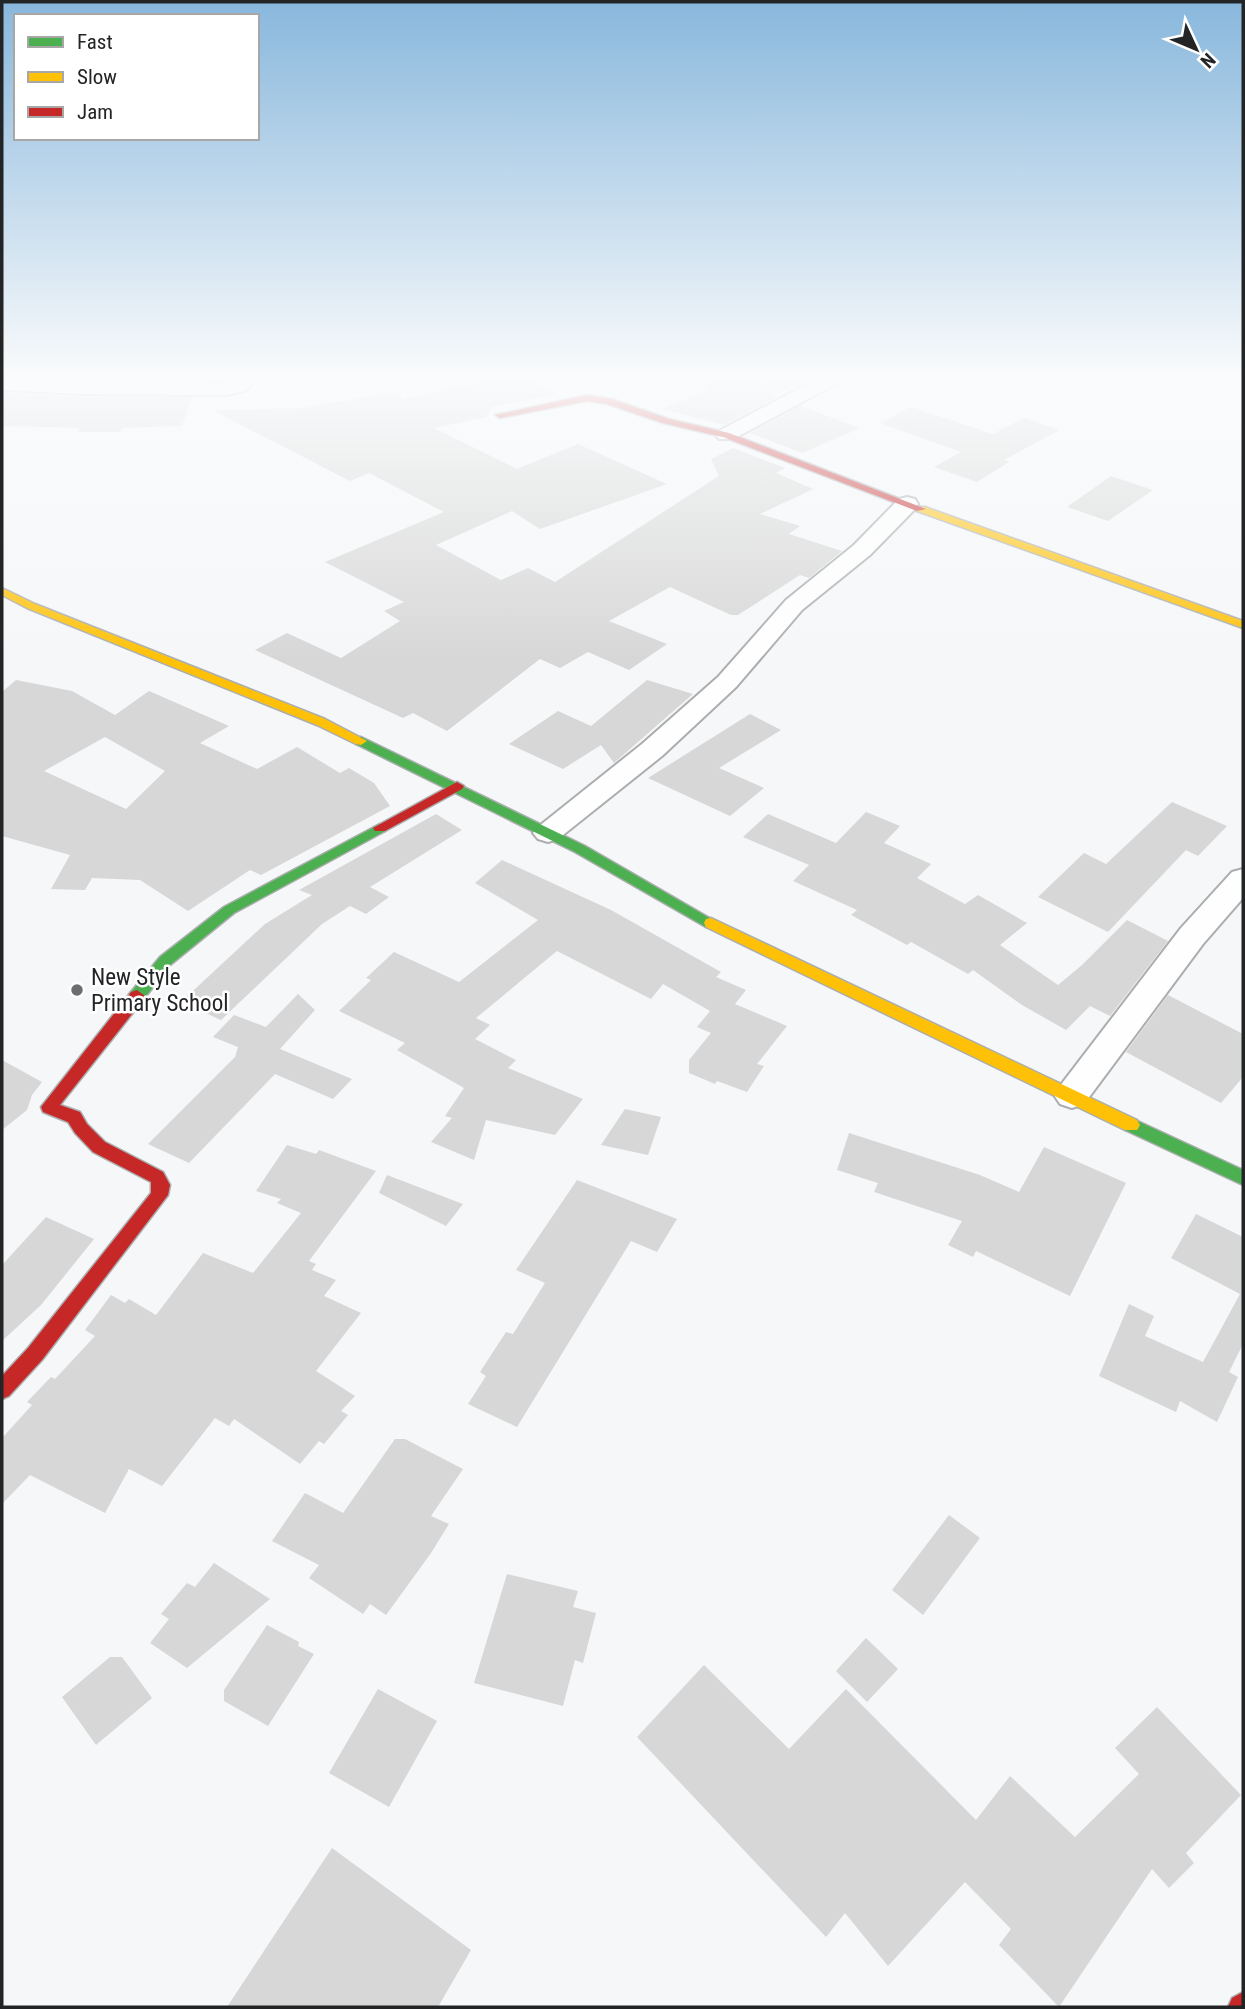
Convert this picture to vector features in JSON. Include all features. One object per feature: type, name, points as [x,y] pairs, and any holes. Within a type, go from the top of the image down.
[{"type":"street","points":[[828,474],[1243,625]]},
{"type":"street","points":[[548,833],[652,750],[727,681],[794,605],[862,550],[907,504]]},
{"type":"street","points":[[2,591],[31,606],[321,722],[457,786],[548,833],[720,929],[1243,1178]]},
{"type":"street","points":[[2,1390],[43,1343],[159,1195],[161,1185],[157,1177],[102,1149],[78,1131],[74,1117],[49,1107],[165,961],[192,937],[229,910],[457,786]]},
{"type":"street","points":[[1072,1096],[1192,936],[1243,879]]},
{"type":"building","points":[[336,474],[367,474],[350,481]]},
{"type":"building","points":[[370,474],[644,474],[667,484],[540,529],[512,511],[436,545],[501,580],[528,568],[555,582],[719,476],[718,474],[778,474],[813,489],[760,514],[800,526],[789,534],[842,551],[809,578],[800,575],[738,615],[731,615],[670,587],[609,621],[667,644],[629,670],[588,652],[560,668],[540,659],[447,731],[413,713],[403,718],[255,650],[287,633],[341,658],[400,621],[384,611],[404,602],[325,562],[444,512]]},
{"type":"building","points":[[953,474],[990,474],[977,482]]},
{"type":"building","points":[[1111,476],[1153,490],[1108,521],[1067,507]]},
{"type":"building","points":[[16,680],[72,691],[115,715],[149,691],[229,726],[200,743],[257,769],[297,747],[340,773],[349,768],[374,783],[390,806],[261,875],[250,870],[188,911],[140,880],[92,878],[85,890],[51,889],[70,855],[2,836],[2,692]],"holes":[[[105,737],[165,771],[126,809],[44,771]]]},
{"type":"building","points":[[647,680],[693,694],[614,763],[601,745],[563,769],[509,744],[558,711],[591,726]]},
{"type":"building","points":[[750,714],[781,730],[719,768],[764,788],[730,816],[648,778]]},
{"type":"building","points":[[1172,802],[1227,826],[1198,856],[1186,850],[1108,932],[1038,897],[1084,853],[1106,864]]},
{"type":"building","points":[[866,812],[900,826],[884,843],[931,864],[917,878],[965,904],[978,895],[1027,923],[1000,945],[1058,985],[1127,920],[1168,941],[1110,1016],[1090,1006],[1066,1030],[1022,1005],[973,970],[968,974],[911,942],[907,945],[851,915],[857,910],[793,881],[809,865],[743,837],[768,814],[836,843]]},
{"type":"building","points":[[436,814],[462,830],[370,887],[389,897],[366,914],[350,906],[322,924],[221,1020],[181,1002],[265,924],[312,895],[299,890]]},
{"type":"building","points":[[502,860],[611,910],[721,972],[716,977],[746,990],[735,1004],[787,1026],[757,1064],[764,1066],[747,1092],[717,1081],[715,1084],[689,1073],[689,1060],[711,1033],[697,1027],[710,1011],[663,984],[651,999],[557,951],[476,1018],[490,1025],[475,1039],[516,1060],[508,1068],[583,1099],[555,1135],[486,1120],[474,1160],[431,1142],[452,1118],[445,1116],[464,1088],[397,1050],[405,1043],[339,1011],[371,980],[366,978],[394,952],[459,982],[538,920],[475,883]]},
{"type":"building","points":[[298,994],[315,1010],[280,1049],[352,1079],[333,1099],[275,1074],[189,1163],[148,1144],[235,1057],[238,1047],[213,1037],[234,1015],[266,1027]]},
{"type":"building","points":[[1168,995],[1243,1034],[1243,1077],[1221,1103],[1126,1052]]},
{"type":"building","points":[[2,1060],[42,1082],[32,1095],[27,1110],[2,1130]]},
{"type":"building","points":[[625,1109],[661,1117],[648,1155],[601,1145]]},
{"type":"building","points":[[849,1133],[980,1175],[1019,1192],[1044,1147],[1126,1183],[1070,1296],[976,1251],[973,1257],[948,1245],[962,1221],[874,1192],[878,1183],[837,1170]]},
{"type":"building","points":[[287,1145],[316,1154],[319,1150],[376,1171],[309,1261],[316,1264],[312,1270],[336,1280],[324,1296],[361,1313],[316,1371],[355,1396],[341,1411],[348,1415],[324,1444],[319,1441],[300,1464],[234,1419],[229,1426],[215,1418],[162,1486],[129,1469],[105,1513],[30,1475],[2,1504],[2,1438],[32,1405],[27,1402],[51,1377],[55,1379],[95,1336],[85,1330],[111,1295],[125,1303],[129,1299],[156,1315],[203,1253],[253,1273],[301,1213],[277,1203],[281,1199],[256,1191]]},
{"type":"building","points":[[387,1175],[463,1204],[446,1226],[379,1193]]},
{"type":"building","points":[[577,1180],[677,1219],[657,1252],[631,1241],[517,1427],[468,1404],[486,1376],[480,1372],[506,1332],[513,1334],[545,1283],[516,1270]]},
{"type":"building","points":[[1196,1214],[1243,1237],[1243,1344],[1229,1372],[1238,1377],[1217,1422],[1180,1401],[1176,1412],[1099,1376],[1129,1304],[1154,1316],[1145,1336],[1203,1362],[1240,1294],[1171,1258]]},
{"type":"building","points":[[46,1217],[94,1239],[41,1305],[2,1341],[2,1265]]},
{"type":"building","points":[[395,1439],[405,1439],[463,1469],[431,1516],[449,1524],[431,1553],[386,1615],[370,1604],[363,1614],[309,1578],[319,1565],[272,1541],[305,1493],[343,1513]]},
{"type":"building","points":[[949,1515],[980,1538],[923,1615],[892,1590]]},
{"type":"building","points":[[214,1563],[270,1599],[187,1668],[150,1643],[169,1619],[161,1614],[187,1583],[195,1587]]},
{"type":"building","points":[[507,1574],[578,1591],[573,1607],[596,1613],[583,1663],[575,1660],[563,1706],[474,1683]]},
{"type":"building","points":[[267,1625],[299,1642],[298,1646],[314,1654],[268,1726],[224,1701],[224,1690]]},
{"type":"building","points":[[866,1638],[898,1669],[867,1702],[836,1671]]},
{"type":"building","points":[[110,1657],[122,1657],[152,1698],[96,1745],[62,1697]]},
{"type":"building","points":[[704,1665],[789,1749],[846,1689],[976,1820],[1010,1776],[1075,1837],[1139,1774],[1115,1748],[1157,1707],[1241,1795],[1186,1853],[1194,1863],[1169,1888],[1152,1869],[1059,2007],[999,1945],[1011,1929],[965,1882],[888,1966],[845,1913],[826,1937],[637,1737]]},
{"type":"building","points":[[378,1689],[437,1721],[389,1807],[329,1773]]},
{"type":"building","points":[[332,1848],[471,1950],[438,2007],[227,2007]]},
{"type":"traffic: fast","points":[[361,741],[580,849],[711,923]]},
{"type":"traffic: fast","points":[[137,996],[165,961],[229,910],[380,828]]},
{"type":"traffic: fast","points":[[1131,1125],[1243,1178]]},
{"type":"traffic: slow","points":[[921,509],[1243,625]]},
{"type":"traffic: slow","points":[[2,591],[31,606],[321,722],[361,741]]},
{"type":"traffic: slow","points":[[711,923],[1131,1125]]},
{"type":"traffic: jam","points":[[828,474],[921,509]]},
{"type":"traffic: jam","points":[[380,828],[457,786]]},
{"type":"traffic: jam","points":[[2,1390],[35,1354],[159,1195],[161,1185],[157,1177],[99,1147],[89,1139],[74,1117],[49,1107],[137,996]]},
{"type":"place","name":"New Style Primary School","points":[[77,990]]}]
